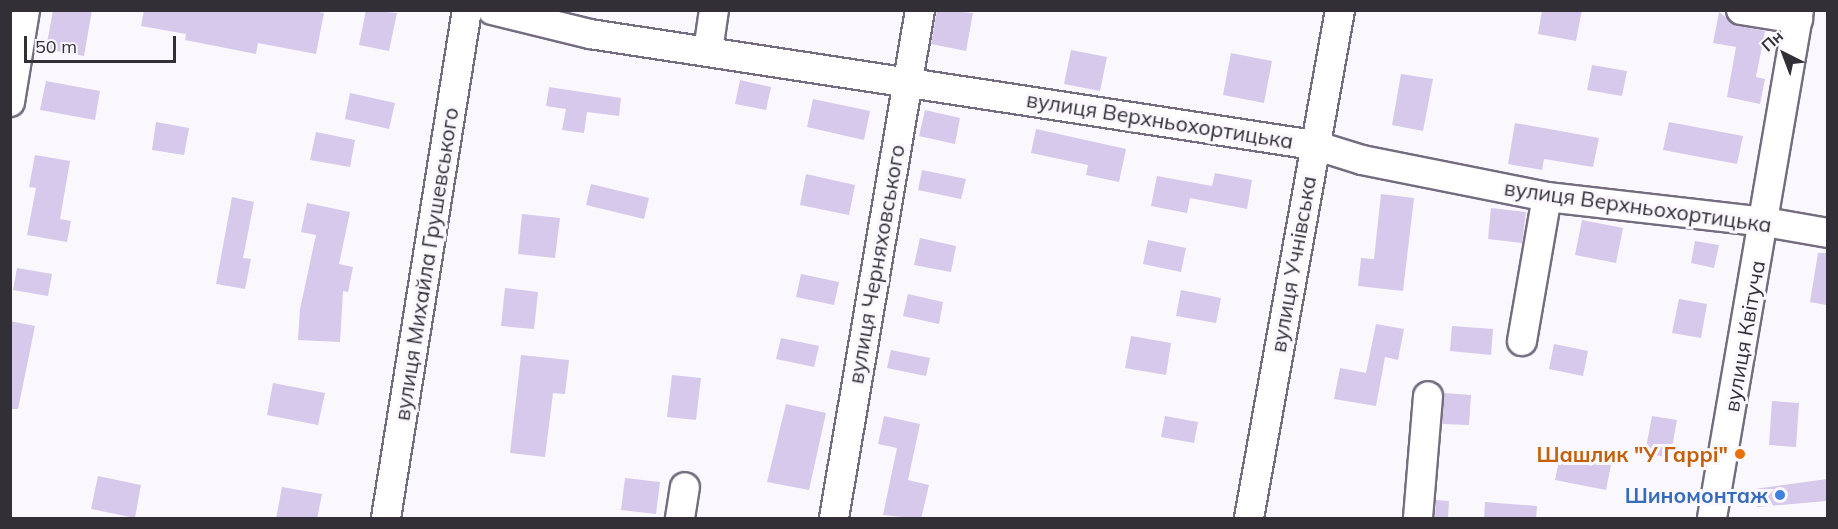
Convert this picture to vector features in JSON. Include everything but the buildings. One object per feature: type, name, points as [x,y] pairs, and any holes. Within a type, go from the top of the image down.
[{"type":"street","points":[[10,102],[25,10]]},
{"type":"street","name":"вулиця Михайла Грушевського","points":[[386,519],[467,10]]},
{"type":"street","name":"вулиця Верхньохортицька","points":[[492,10],[590,34],[908,80],[1314,145],[1362,160],[1547,197],[1765,222],[1827,233]]},
{"type":"street","points":[[708,51],[714,10]]},
{"type":"street","name":"вулиця Черняховського","points":[[834,519],[920,10]]},
{"type":"street","name":"вулиця Учнівська","points":[[1249,519],[1314,145],[1340,10]]},
{"type":"street","points":[[1741,10],[1799,15]]},
{"type":"street","name":"вулиця Квітуча","points":[[1712,519],[1799,15]]},
{"type":"street","points":[[1522,341],[1547,197]]},
{"type":"street","points":[[1418,519],[1428,396]]},
{"type":"street","points":[[680,519],[685,487]]},
{"type":"place","name":"Шашлик \"У Гаррі\"","points":[[1740,454]]},
{"type":"place","name":"Шиномонтаж","points":[[1780,495]]}]
